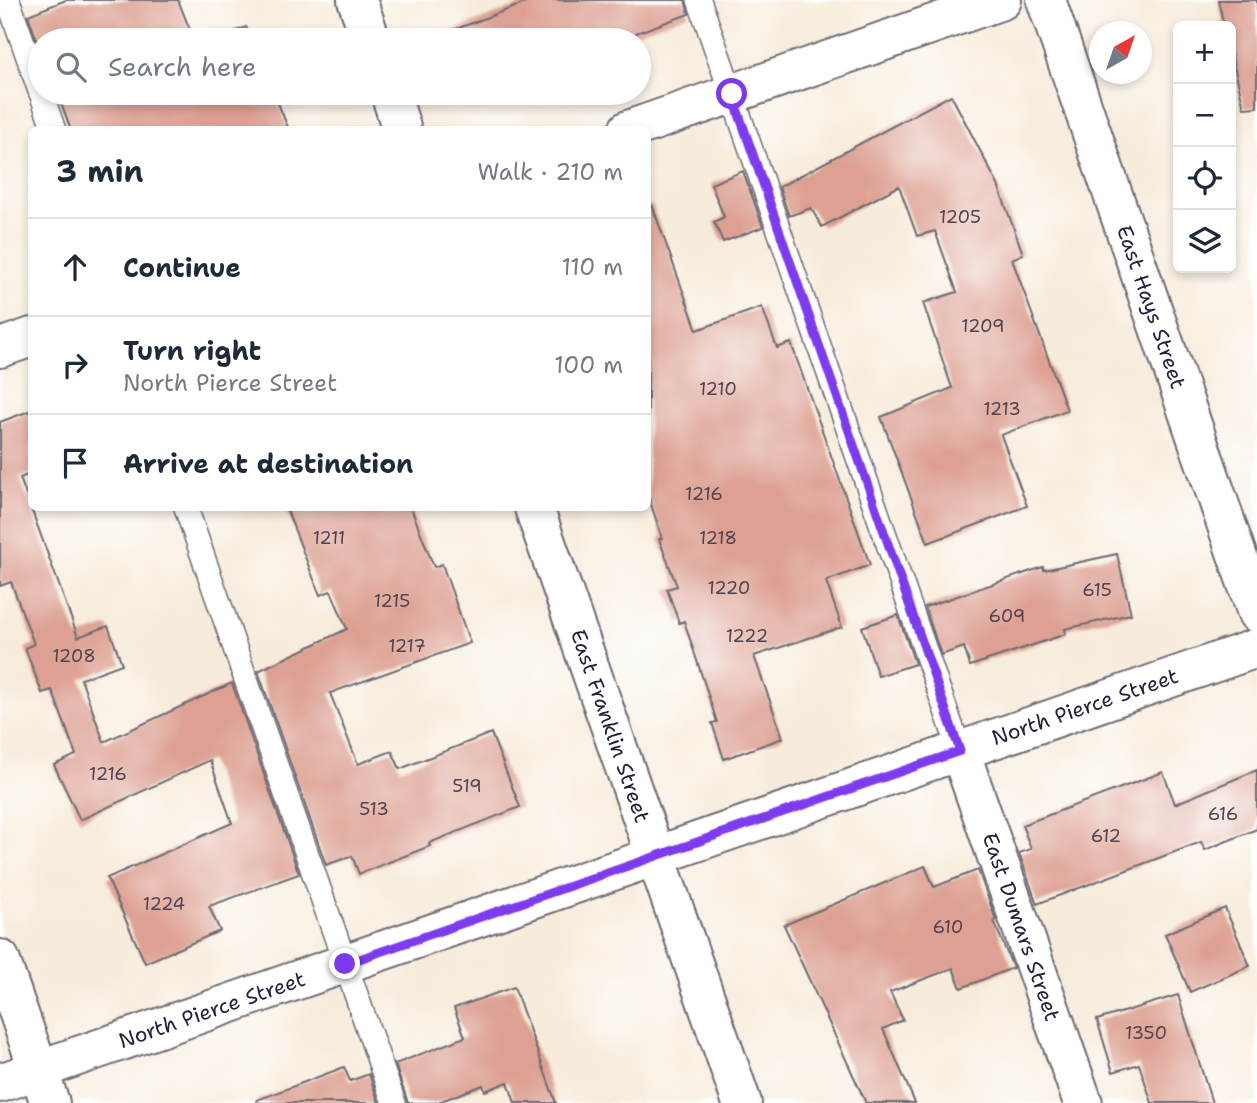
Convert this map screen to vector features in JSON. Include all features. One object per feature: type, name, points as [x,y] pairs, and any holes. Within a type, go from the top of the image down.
[{"type":"street","points":[[357,0],[367,28]]},
{"type":"street","points":[[640,126],[1002,0]]},
{"type":"street","name":"East Hays Street","points":[[1046,0],[1257,614]]},
{"type":"street","points":[[394,105],[401,126]]},
{"type":"street","points":[[0,348],[28,338]]},
{"type":"street","name":"East Franklin Street","points":[[535,511],[742,1103]]},
{"type":"street","name":"North Pierce Street","points":[[0,1083],[44,1087],[345,964],[1257,648]]},
{"type":"street","name":"East Dumars Street","points":[[960,751],[1083,1103]]},
{"type":"street","points":[[0,959],[44,1087]]},
{"type":"lane","points":[[8,0],[28,56]]},
{"type":"lane","points":[[699,0],[960,751]]},
{"type":"lane","points":[[45,105],[53,126]]},
{"type":"lane","points":[[187,511],[394,1103]]},
{"type":"building","points":[[66,0],[178,0],[189,28],[32,28],[28,15]]},
{"type":"building","points":[[533,0],[685,0],[689,14],[650,28],[459,28]]},
{"type":"building","points":[[1218,0],[1257,0],[1257,107],[1244,108],[1236,74],[1236,21],[1223,21]]},
{"type":"building","points":[[951,95],[998,185],[1023,254],[1012,259],[1067,410],[1001,435],[1027,506],[928,543],[881,417],[952,388],[923,303],[957,292],[935,231],[917,236],[899,186],[822,227],[811,208],[789,216],[779,187]]},
{"type":"building","points":[[62,105],[279,105],[287,126],[69,126]]},
{"type":"building","points":[[743,171],[763,227],[723,242],[714,222],[724,217],[711,184]]},
{"type":"building","points":[[651,205],[697,330],[762,307],[777,348],[791,343],[870,565],[826,581],[842,627],[754,656],[783,738],[724,759],[712,723],[717,722],[684,621],[679,623],[667,589],[677,586],[659,539],[662,538],[651,504]]},
{"type":"building","points":[[28,412],[28,475],[20,478],[28,500],[28,511],[32,511],[78,637],[108,626],[122,664],[81,679],[104,742],[232,683],[299,874],[209,906],[220,931],[145,963],[107,878],[232,823],[210,760],[80,820],[54,765],[76,755],[52,690],[42,693],[25,648],[34,644],[11,582],[0,586],[0,422]]},
{"type":"building","points":[[287,511],[412,511],[434,567],[442,564],[470,643],[330,693],[358,764],[392,751],[400,769],[491,733],[520,807],[359,874],[352,856],[326,865],[258,671],[347,629],[331,591],[320,595]]},
{"type":"building","points":[[1117,554],[1131,614],[1065,629],[1066,634],[970,666],[964,647],[941,655],[925,607],[1043,567],[1044,570]]},
{"type":"building","points":[[898,615],[915,664],[878,676],[862,627]]},
{"type":"building","points":[[1257,770],[1257,829],[1205,850],[1201,842],[1037,904],[1019,853],[1031,849],[1022,825],[1163,772],[1175,804]]},
{"type":"building","points":[[925,866],[934,887],[978,870],[1013,968],[961,988],[953,968],[890,992],[903,1020],[883,1029],[915,1103],[866,1103],[784,925]]},
{"type":"building","points":[[1225,908],[1250,966],[1190,992],[1165,934]]},
{"type":"building","points":[[514,987],[556,1103],[515,1103],[508,1082],[485,1091],[483,1085],[436,1103],[408,1103],[395,1064],[465,1037],[454,1008]]},
{"type":"building","points":[[1178,995],[1212,1103],[1152,1103],[1139,1064],[1113,1072],[1097,1020]]},
{"type":"building","points":[[344,1067],[350,1081],[369,1074],[379,1103],[258,1103],[257,1100]]},
{"type":"route","points":[[345,964],[960,751],[732,94]]}]
